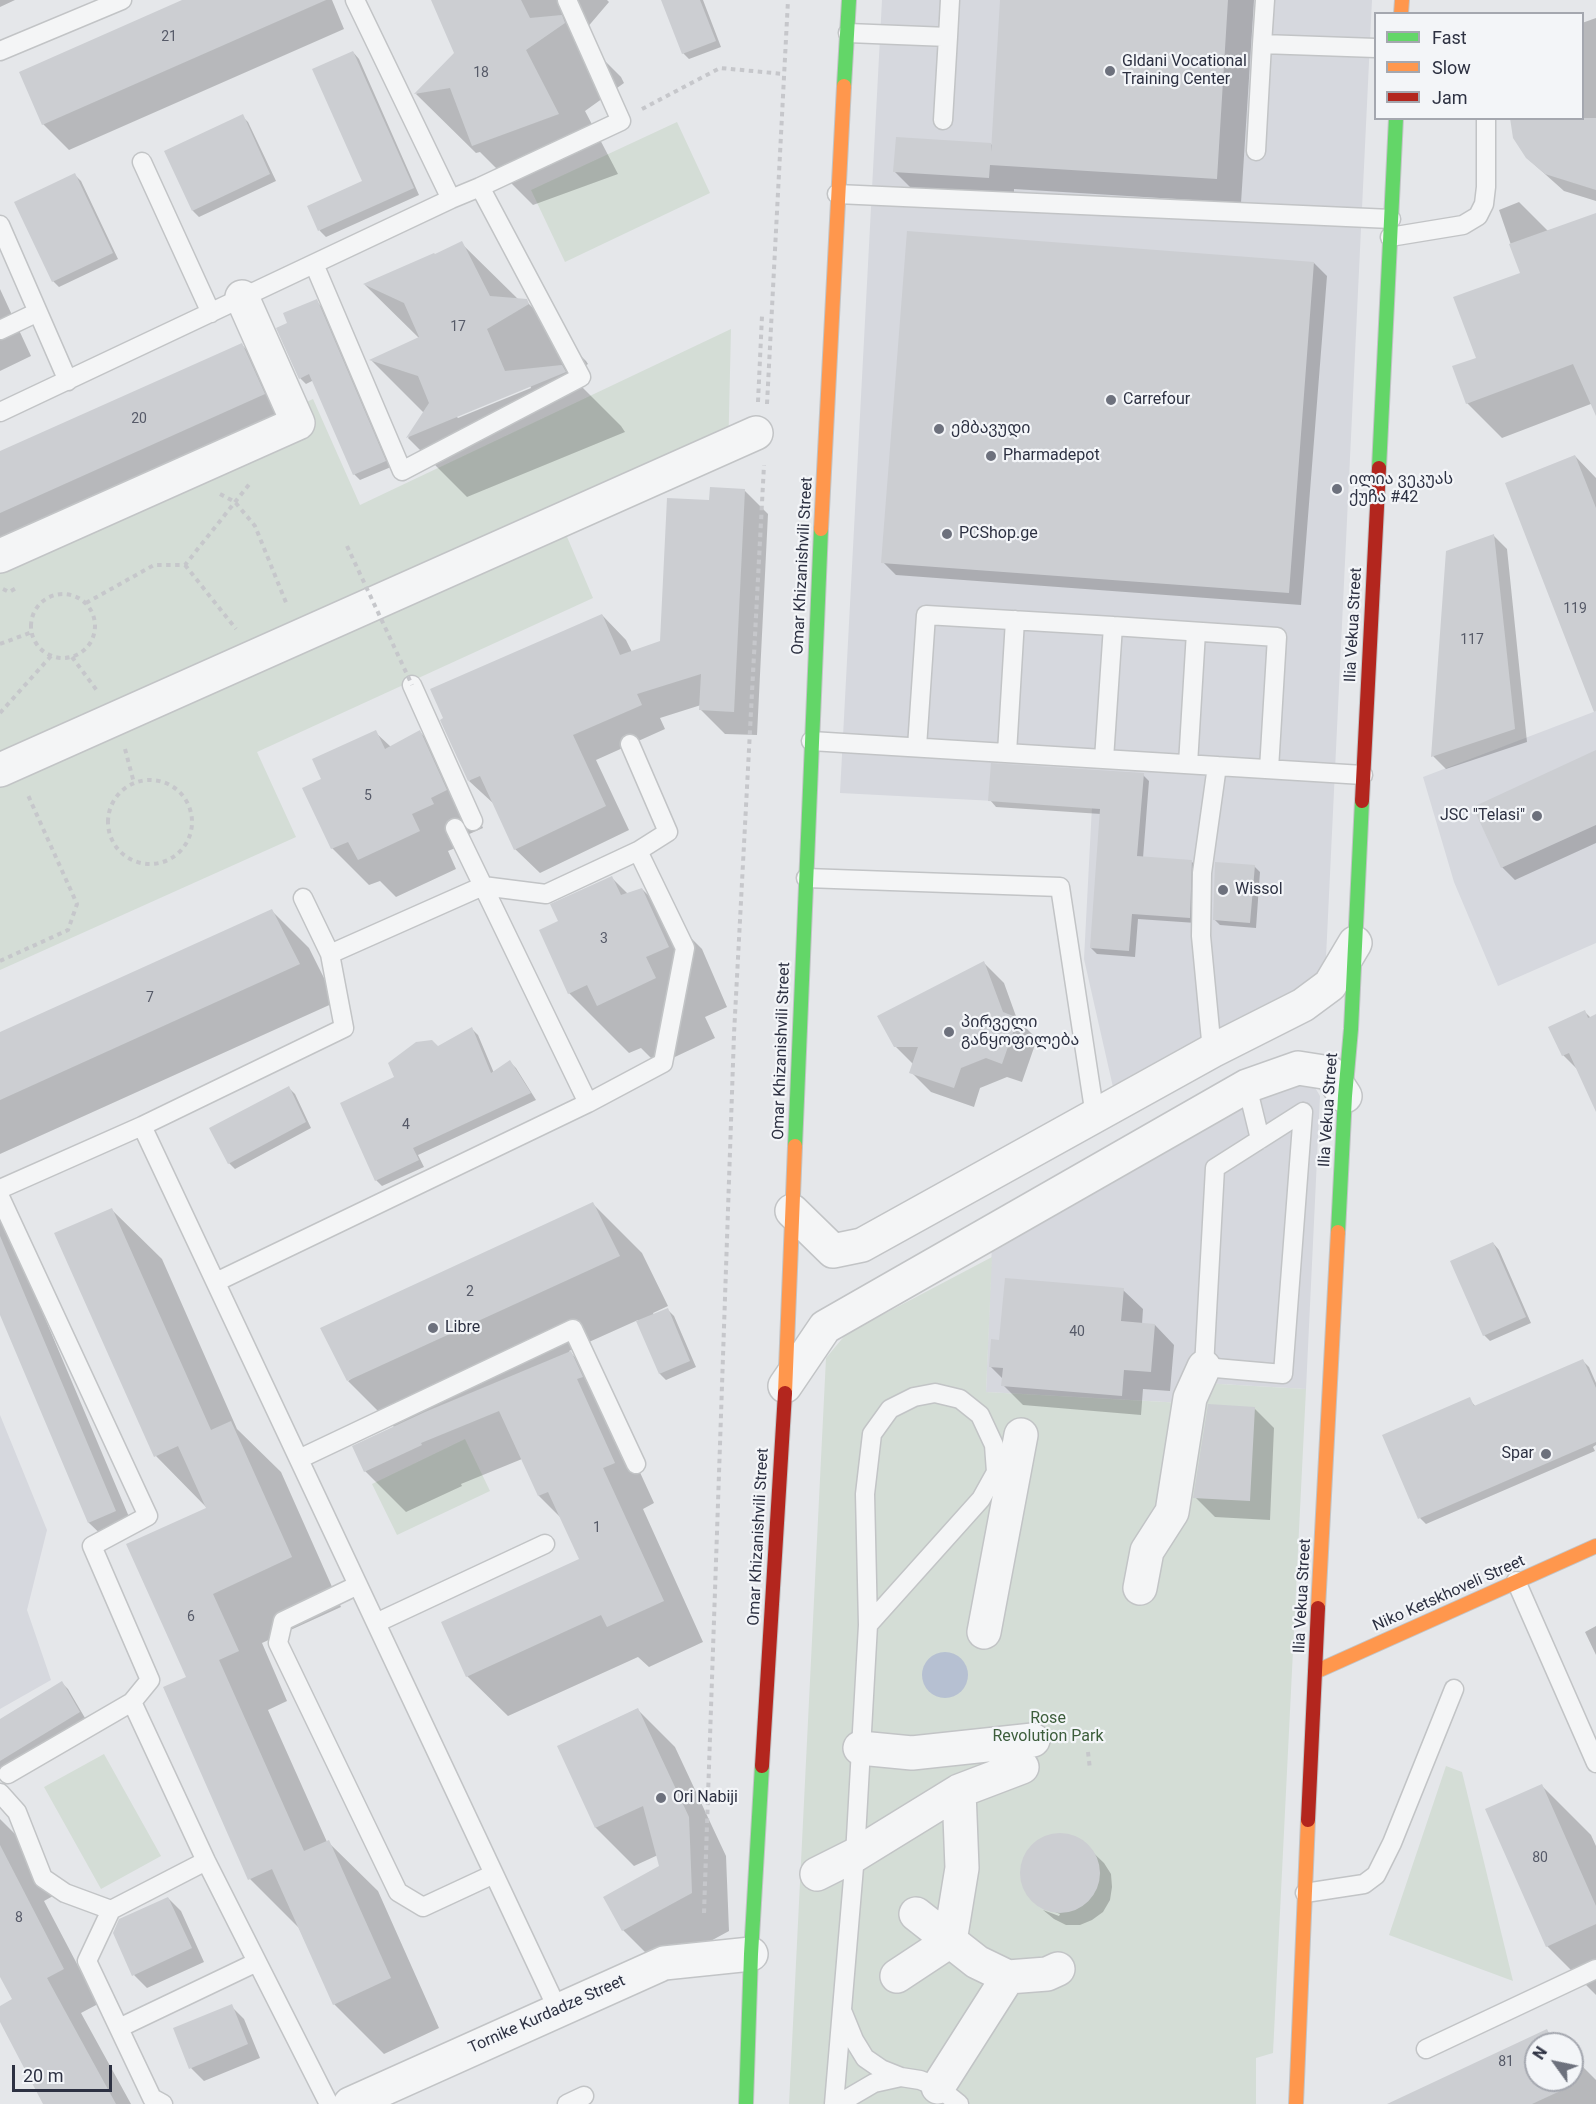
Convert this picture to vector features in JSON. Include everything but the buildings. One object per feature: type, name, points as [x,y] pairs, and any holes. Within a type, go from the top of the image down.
[{"type":"main road","name":"Omar Khizanishvili Street","points":[[746,2104],[751,1954],[784,1386],[811,741],[837,194],[849,0]]},
{"type":"main road","name":"Ilia Vekua Street","points":[[1296,2104],[1315,1671],[1345,1096],[1351,1029],[1396,120]]},
{"type":"main road","name":"Niko Ketskhoveli Street","points":[[1315,1671],[1596,1546]]},
{"type":"street","points":[[0,556],[298,423],[242,297]]},
{"type":"street","points":[[7,767],[300,636],[762,435]]},
{"type":"street","points":[[792,1211],[834,1251],[862,1245],[1212,1051],[1303,1005],[1330,985],[1355,943]]},
{"type":"street","points":[[784,1386],[825,1327],[1248,1086],[1298,1068],[1329,1073],[1345,1096]]},
{"type":"street","points":[[1140,1588],[1147,1551],[1172,1512],[1190,1398],[1204,1366]]},
{"type":"street","points":[[984,1632],[1021,1435]]},
{"type":"street","points":[[817,1874],[855,1855],[959,1791],[1028,1754],[958,1739],[912,1753],[860,1748]]},
{"type":"street","points":[[897,1976],[950,1941],[962,1868],[959,1791]]},
{"type":"street","points":[[916,1914],[977,1962],[1008,1977],[1047,1974],[1058,1969]]},
{"type":"street","name":"Tornike Kurdadze Street","points":[[350,2104],[664,1963],[751,1954]]},
{"type":"street","points":[[949,2095],[1008,1977]]},
{"type":"lane","points":[[0,51],[122,0]]},
{"type":"lane","points":[[356,0],[452,199]]},
{"type":"lane","points":[[0,412],[621,121],[567,0]]},
{"type":"lane","points":[[944,120],[950,0]]},
{"type":"lane","points":[[1256,151],[1265,0]]},
{"type":"lane","points":[[848,33],[948,37]]},
{"type":"lane","points":[[1262,44],[1374,48]]},
{"type":"lane","points":[[1390,237],[1463,225],[1478,216],[1484,204],[1486,187],[1486,120]]},
{"type":"lane","points":[[142,162],[211,313]]},
{"type":"lane","points":[[314,264],[402,471],[581,377],[480,187]]},
{"type":"lane","points":[[837,194],[1390,219]]},
{"type":"lane","points":[[0,225],[68,381]]},
{"type":"lane","points":[[0,330],[38,312]]},
{"type":"lane","points":[[917,747],[926,615],[1113,626],[1278,637],[1269,769]]},
{"type":"lane","points":[[1007,753],[1015,620]]},
{"type":"lane","points":[[1104,759],[1113,626]]},
{"type":"lane","points":[[1188,764],[1196,632]]},
{"type":"lane","points":[[412,686],[472,820]]},
{"type":"lane","points":[[811,741],[1363,775]]},
{"type":"lane","points":[[330,954],[483,886],[546,894],[638,851],[668,832],[630,744]]},
{"type":"lane","points":[[1212,1051],[1201,936],[1202,873],[1217,766]]},
{"type":"lane","points":[[455,828],[588,1103]]},
{"type":"lane","points":[[216,1282],[588,1103],[663,1063],[685,948],[638,851]]},
{"type":"lane","points":[[806,878],[1060,887],[1095,1116]]},
{"type":"lane","points":[[0,1189],[142,1125],[344,1028],[330,954],[303,898]]},
{"type":"lane","points":[[1248,1086],[1260,1139]]},
{"type":"lane","points":[[1303,1112],[1283,1374],[1204,1366],[1215,1168],[1260,1139],[1303,1112]]},
{"type":"lane","points":[[142,1125],[558,2010]]},
{"type":"lane","points":[[0,1197],[148,1516],[92,1546],[150,1680],[132,1702],[8,1774]]},
{"type":"lane","points":[[299,1459],[573,1329],[636,1464]]},
{"type":"lane","points":[[834,2104],[855,1855],[868,1625],[865,1494],[872,1434],[890,1409],[914,1397],[935,1394],[960,1399],[980,1414],[994,1445],[996,1472],[981,1499],[868,1625]]},
{"type":"lane","points":[[376,1623],[545,1545]]},
{"type":"lane","points":[[1516,1581],[1596,1763]]},
{"type":"lane","points":[[358,1585],[284,1621],[278,1643],[398,1892],[423,1907],[494,1874]]},
{"type":"lane","points":[[1305,1893],[1365,1884],[1376,1875],[1392,1843],[1454,1689]]},
{"type":"lane","points":[[132,1702],[206,1861],[329,2104]]},
{"type":"lane","points":[[0,1793],[17,1812],[43,1878],[65,1893],[111,1910]]},
{"type":"lane","points":[[163,2104],[152,2098],[87,1961],[111,1910],[206,1861]]},
{"type":"lane","points":[[119,2028],[257,1962]]},
{"type":"lane","points":[[1426,2049],[1596,1969]]},
{"type":"lane","points":[[842,2002],[843,2013],[854,2040],[865,2058],[881,2069],[901,2077],[920,2080],[949,2095]]},
{"type":"lane","points":[[844,2104],[850,2097],[874,2083],[901,2077]]},
{"type":"lane","points":[[567,2104],[584,2096]]},
{"type":"path","points":[[704,1913],[734,1034],[762,435],[788,0]]},
{"type":"path","points":[[621,121],[720,68],[784,74]]},
{"type":"path","points":[[762,316],[762,435]]},
{"type":"path","points":[[185,565],[256,476]]},
{"type":"path","points":[[217,492],[235,502],[255,526],[300,636]]},
{"type":"path","points":[[347,546],[412,686]]},
{"type":"path","points":[[86,603],[154,565],[185,565]]},
{"type":"path","points":[[185,565],[257,656]]},
{"type":"path","points":[[0,588],[9,592],[20,587]]},
{"type":"path","points":[[68,594],[86,603],[91,609],[96,626],[91,642],[86,648],[72,657],[62,658],[51,656],[42,650],[35,642],[32,632],[34,612],[40,603],[48,597],[68,594]]},
{"type":"path","points":[[0,644],[32,632]]},
{"type":"path","points":[[0,713],[51,656]]},
{"type":"path","points":[[0,961],[68,930],[77,904],[7,767]]},
{"type":"path","points":[[147,780],[161,781],[173,786],[184,796],[190,808],[192,822],[190,835],[183,848],[173,857],[160,863],[146,864],[133,861],[113,842],[108,815],[113,801],[122,790],[134,783],[147,780]]},
{"type":"path","points":[[1088,1752],[1090,1769]]},
{"type":"shaded area","points":[[882,0],[1372,0],[1325,978],[1115,1096],[1084,959],[1092,806],[840,793]]},
{"type":"shaded area","points":[[1596,711],[1596,943],[1498,986],[1454,882],[1423,777]]},
{"type":"shaded area","points":[[1291,1082],[1313,1084],[1320,1096],[1306,1389],[1185,1382],[1184,1403],[986,1392],[992,1243]]},
{"type":"shaded area","points":[[0,1415],[47,1530],[27,1610],[51,1680],[0,1709]]},
{"type":"green space","points":[[677,122],[710,193],[565,262],[531,190]]},
{"type":"green space","points":[[731,329],[728,457],[562,525],[593,598],[257,752],[296,837],[0,970],[0,542],[313,399],[360,505]]},
{"type":"green space","name":"Rose Revolution Park","points":[[992,1257],[986,1392],[1183,1403],[1185,1382],[1306,1389],[1273,2053],[1256,2058],[1256,2104],[789,2104],[826,1358],[846,1334]]},
{"type":"green space","points":[[465,1439],[490,1491],[397,1535],[372,1484]]},
{"type":"green space","points":[[104,1754],[161,1856],[101,1889],[44,1787]]},
{"type":"green space","points":[[1446,1766],[1462,1772],[1513,1981],[1389,1935]]},
{"type":"water","points":[[945,1652],[954,1653],[962,1658],[967,1666],[967,1684],[962,1692],[954,1697],[945,1698],[936,1697],[928,1692],[923,1684],[922,1675],[923,1666],[928,1658],[936,1653]]},
{"type":"traffic: fast","points":[[844,86],[849,0]]},
{"type":"traffic: fast","points":[[1379,468],[1396,120]]},
{"type":"traffic: fast","points":[[795,1146],[821,529]]},
{"type":"traffic: fast","points":[[1338,1232],[1362,801]]},
{"type":"traffic: fast","points":[[746,2104],[751,1954],[762,1766]]},
{"type":"traffic: slow","points":[[1401,12],[1402,0]]},
{"type":"traffic: slow","points":[[821,529],[844,86]]},
{"type":"traffic: slow","points":[[785,1393],[795,1146]]},
{"type":"traffic: slow","points":[[1318,1608],[1338,1232]]},
{"type":"traffic: slow","points":[[1315,1672],[1596,1546]]},
{"type":"traffic: slow","points":[[1296,2104],[1308,1820]]},
{"type":"traffic: jam","points":[[1362,801],[1379,468]]},
{"type":"traffic: jam","points":[[762,1766],[785,1393]]},
{"type":"traffic: jam","points":[[1308,1820],[1318,1608]]},
{"type":"place","name":"Gldani Vocational Training Center","points":[[1110,71]]},
{"type":"place","name":"Carrefour","points":[[1111,400]]},
{"type":"place","name":"ემბავუდი","points":[[939,429]]},
{"type":"place","name":"Pharmadepot","points":[[991,456]]},
{"type":"place","name":"ილია ვეკუას ქუჩა #42","points":[[1337,489]]},
{"type":"place","name":"PCShop.ge","points":[[947,534]]},
{"type":"place","name":"JSC \"Telasi\"","points":[[1537,816]]},
{"type":"place","name":"Wissol","points":[[1223,890]]},
{"type":"place","name":"პირველი განყოფილება","points":[[949,1032]]},
{"type":"place","name":"Libre","points":[[433,1328]]},
{"type":"place","name":"Spar","points":[[1546,1454]]},
{"type":"place","name":"Ori Nabiji","points":[[661,1798]]}]
